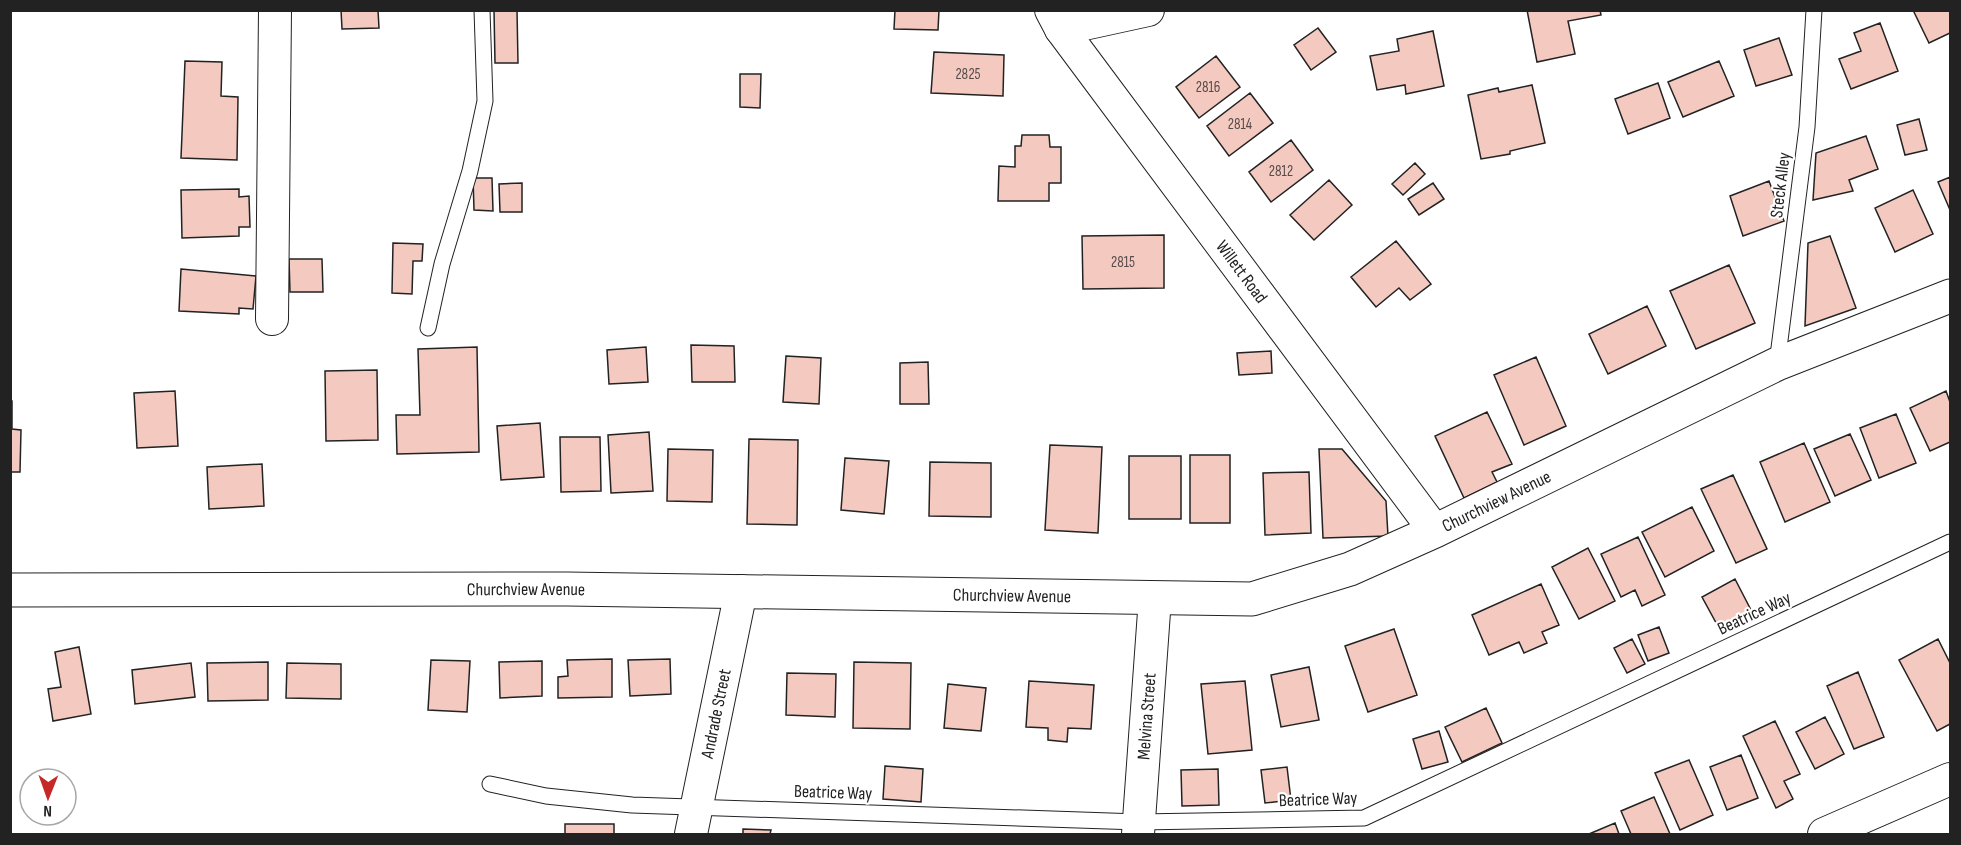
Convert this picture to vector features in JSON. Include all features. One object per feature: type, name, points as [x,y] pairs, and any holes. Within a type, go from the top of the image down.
[{"type":"street","points":[[272,319],[275,10]]},
{"type":"street","points":[[1056,20],[1148,10]]},
{"type":"street","name":"Willett Road","points":[[1056,20],[1435,531]]},
{"type":"street","name":"Churchview Avenue","points":[[10,590],[567,589],[1252,599],[1350,569],[1435,531],[1777,364],[1950,296]]},
{"type":"street","name":"Andrade Street","points":[[694,820],[741,591]]},
{"type":"street","name":"Melvina Street","points":[[1139,828],[1155,598]]},
{"type":"street","points":[[1824,834],[1950,779]]},
{"type":"lane","points":[[428,328],[442,264],[470,171],[485,101],[482,10]]},
{"type":"lane","name":"Steck Alley","points":[[1777,364],[1807,127],[1814,10]]},
{"type":"lane","name":"Beatrice Way","points":[[490,784],[546,796],[632,806],[694,820],[1139,828],[1364,818],[1950,542]]},
{"type":"building","points":[[341,10],[378,10],[379,28],[342,29]]},
{"type":"building","points":[[494,10],[517,10],[518,63],[495,63]]},
{"type":"building","points":[[895,10],[939,10],[938,30],[894,29]]},
{"type":"building","points":[[1527,10],[1600,10],[1601,15],[1568,21],[1575,54],[1537,62]]},
{"type":"building","points":[[1913,10],[1950,10],[1950,33],[1929,43]]},
{"type":"building","points":[[1880,23],[1898,71],[1851,89],[1839,59],[1861,51],[1854,33]]},
{"type":"building","points":[[1318,28],[1336,52],[1311,70],[1294,45]]},
{"type":"building","points":[[1433,31],[1444,86],[1406,94],[1405,85],[1377,90],[1370,56],[1399,51],[1397,39]]},
{"type":"building","points":[[1779,38],[1792,75],[1756,86],[1744,50]]},
{"type":"building","points":[[934,52],[1004,55],[1003,96],[931,93]]},
{"type":"building","points":[[1216,56],[1240,87],[1199,118],[1176,87]]},
{"type":"building","points":[[185,61],[222,62],[221,96],[238,97],[237,160],[181,158]]},
{"type":"building","points":[[1719,61],[1734,96],[1683,117],[1668,82]]},
{"type":"building","points":[[740,74],[761,74],[760,108],[740,107]]},
{"type":"building","points":[[1658,83],[1670,118],[1628,134],[1615,99]]},
{"type":"building","points":[[1532,85],[1545,143],[1510,151],[1510,154],[1481,159],[1468,95],[1498,88],[1499,92]]},
{"type":"building","points":[[1250,93],[1273,123],[1229,156],[1207,126]]},
{"type":"building","points":[[1919,119],[1927,150],[1905,155],[1897,125]]},
{"type":"building","points":[[1022,135],[1049,135],[1050,147],[1061,147],[1061,183],[1049,183],[1049,201],[998,201],[999,166],[1015,167],[1015,146],[1021,146]]},
{"type":"building","points":[[1866,136],[1878,169],[1849,180],[1853,191],[1813,200],[1816,153]]},
{"type":"building","points":[[1291,140],[1313,170],[1271,202],[1249,172]]},
{"type":"building","points":[[1415,163],[1425,174],[1403,195],[1392,184]]},
{"type":"building","points":[[1950,177],[1950,210],[1938,182]]},
{"type":"building","points":[[473,178],[492,178],[493,211],[474,210]]},
{"type":"building","points":[[1329,180],[1352,205],[1314,240],[1290,215]]},
{"type":"building","points":[[1769,181],[1784,221],[1743,236],[1730,196]]},
{"type":"building","points":[[522,183],[522,212],[500,212],[499,184]]},
{"type":"building","points":[[1433,183],[1444,199],[1419,215],[1408,199]]},
{"type":"building","points":[[239,189],[239,197],[249,196],[250,227],[239,227],[239,236],[182,238],[181,190]]},
{"type":"building","points":[[1913,190],[1933,234],[1895,252],[1875,208]]},
{"type":"building","points":[[1164,235],[1164,288],[1083,289],[1082,236]]},
{"type":"building","points":[[1830,236],[1856,308],[1805,326],[1808,243]]},
{"type":"building","points":[[1396,241],[1431,284],[1410,300],[1399,288],[1376,307],[1351,277]]},
{"type":"building","points":[[393,243],[423,244],[422,261],[413,261],[412,294],[392,293]]},
{"type":"building","points":[[289,259],[322,259],[323,292],[290,292]]},
{"type":"building","points":[[1729,265],[1755,323],[1696,349],[1670,291]]},
{"type":"building","points":[[181,269],[256,276],[253,309],[239,308],[239,314],[179,311]]},
{"type":"building","points":[[1647,306],[1666,346],[1608,374],[1589,334]]},
{"type":"building","points":[[691,345],[734,346],[735,382],[692,382]]},
{"type":"building","points":[[477,347],[479,452],[397,454],[396,415],[420,415],[418,349]]},
{"type":"building","points":[[646,347],[648,382],[609,384],[607,350]]},
{"type":"building","points":[[1271,351],[1272,373],[1239,375],[1237,353]]},
{"type":"building","points":[[786,356],[821,358],[819,404],[783,402]]},
{"type":"building","points":[[1536,357],[1566,426],[1524,445],[1494,375]]},
{"type":"building","points":[[928,362],[929,404],[900,404],[900,363]]},
{"type":"building","points":[[377,370],[378,440],[326,441],[325,371]]},
{"type":"building","points":[[175,391],[178,446],[137,448],[134,393]]},
{"type":"building","points":[[1946,391],[1950,402],[1950,442],[1930,451],[1910,408]]},
{"type":"building","points":[[10,401],[12,401],[12,429],[21,430],[20,472],[10,472]]},
{"type":"building","points":[[1487,412],[1512,464],[1492,472],[1497,482],[1464,498],[1435,436]]},
{"type":"building","points":[[1896,414],[1916,463],[1879,478],[1860,428]]},
{"type":"building","points":[[540,423],[544,477],[501,480],[497,426]]},
{"type":"building","points":[[649,432],[653,491],[611,493],[608,435]]},
{"type":"building","points":[[1850,434],[1871,480],[1835,496],[1814,449]]},
{"type":"building","points":[[560,437],[600,437],[601,491],[561,492]]},
{"type":"building","points":[[749,439],[798,440],[797,525],[747,524]]},
{"type":"building","points":[[1804,443],[1830,502],[1785,522],[1760,462]]},
{"type":"building","points":[[1050,445],[1102,447],[1098,533],[1045,530]]},
{"type":"building","points":[[668,449],[713,450],[712,502],[667,501]]},
{"type":"building","points":[[1319,449],[1342,449],[1386,501],[1388,536],[1323,538]]},
{"type":"building","points":[[1190,455],[1230,455],[1230,523],[1190,523]]},
{"type":"building","points":[[1129,456],[1181,456],[1181,519],[1129,519]]},
{"type":"building","points":[[845,458],[889,461],[884,514],[841,510]]},
{"type":"building","points":[[930,462],[991,463],[991,517],[929,516]]},
{"type":"building","points":[[262,464],[264,506],[209,509],[207,467]]},
{"type":"building","points":[[1309,472],[1311,533],[1265,535],[1263,473]]},
{"type":"building","points":[[1733,475],[1767,549],[1736,563],[1701,489]]},
{"type":"building","points":[[1692,507],[1714,551],[1665,577],[1642,532]]},
{"type":"building","points":[[1638,537],[1665,595],[1642,606],[1635,590],[1621,597],[1601,554]]},
{"type":"building","points":[[1588,548],[1615,601],[1579,619],[1552,567]]},
{"type":"building","points":[[1735,579],[1752,612],[1720,630],[1702,597]]},
{"type":"building","points":[[1541,584],[1559,625],[1542,632],[1547,643],[1524,653],[1519,642],[1489,655],[1472,615]]},
{"type":"building","points":[[1659,627],[1669,653],[1648,661],[1638,635]]},
{"type":"building","points":[[1394,629],[1417,695],[1368,712],[1345,646]]},
{"type":"building","points":[[1632,639],[1645,664],[1627,673],[1614,648]]},
{"type":"building","points":[[1938,639],[1950,663],[1950,724],[1937,731],[1899,660]]},
{"type":"building","points":[[79,647],[91,714],[53,721],[48,689],[61,687],[55,652]]},
{"type":"building","points":[[612,659],[612,697],[558,698],[558,677],[568,676],[567,660]]},
{"type":"building","points":[[670,659],[671,694],[630,696],[628,660]]},
{"type":"building","points":[[431,660],[470,661],[467,712],[428,710]]},
{"type":"building","points":[[542,661],[542,696],[500,698],[499,662]]},
{"type":"building","points":[[268,662],[268,700],[208,701],[207,663]]},
{"type":"building","points":[[854,662],[911,663],[910,729],[853,728]]},
{"type":"building","points":[[191,663],[195,697],[135,704],[132,670]]},
{"type":"building","points":[[287,663],[341,664],[341,699],[286,698]]},
{"type":"building","points":[[1309,667],[1319,720],[1281,727],[1271,675]]},
{"type":"building","points":[[1858,672],[1884,737],[1854,749],[1827,686]]},
{"type":"building","points":[[787,673],[836,674],[835,717],[786,715]]},
{"type":"building","points":[[1029,681],[1094,685],[1091,729],[1068,728],[1067,742],[1048,740],[1048,728],[1026,727]]},
{"type":"building","points":[[1245,681],[1252,750],[1208,754],[1201,684]]},
{"type":"building","points":[[948,684],[986,688],[981,731],[944,728]]},
{"type":"building","points":[[1486,708],[1502,743],[1462,762],[1445,727]]},
{"type":"building","points":[[1825,717],[1844,754],[1815,769],[1796,732]]},
{"type":"building","points":[[1775,721],[1800,774],[1784,781],[1793,799],[1776,808],[1743,736]]},
{"type":"building","points":[[1439,731],[1448,762],[1422,769],[1413,739]]},
{"type":"building","points":[[1741,755],[1758,798],[1727,810],[1710,767]]},
{"type":"building","points":[[1689,760],[1713,815],[1680,830],[1655,773]]},
{"type":"building","points":[[885,766],[923,769],[921,802],[883,799]]},
{"type":"building","points":[[1287,767],[1291,800],[1265,803],[1261,770]]},
{"type":"building","points":[[1218,769],[1219,805],[1182,806],[1181,770]]},
{"type":"building","points":[[1654,797],[1670,834],[1631,834],[1621,811]]},
{"type":"building","points":[[1615,823],[1619,834],[1589,834]]},
{"type":"building","points":[[565,824],[614,824],[614,834],[565,834]]},
{"type":"building","points":[[743,829],[771,830],[770,834],[743,834]]}]
